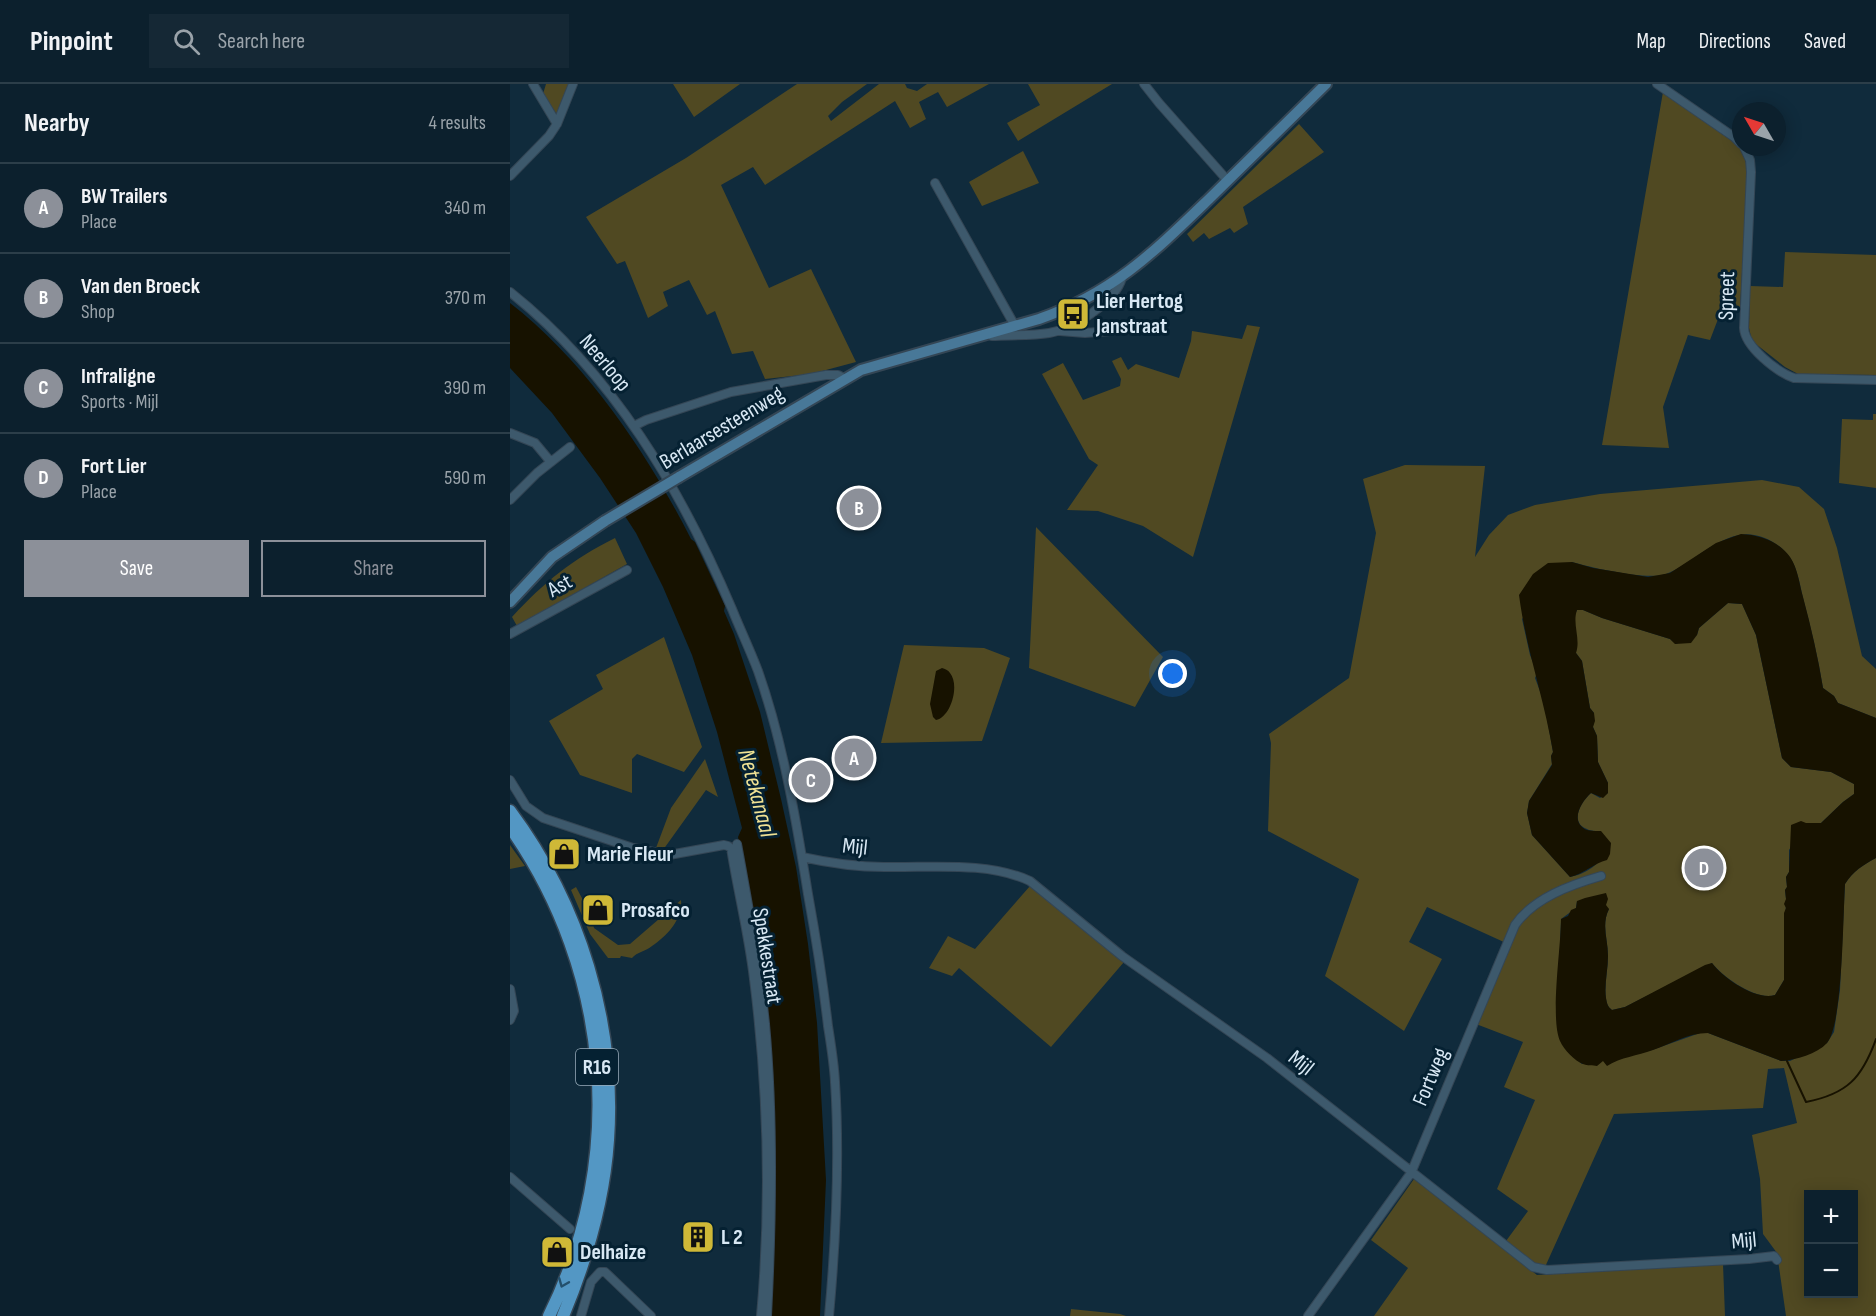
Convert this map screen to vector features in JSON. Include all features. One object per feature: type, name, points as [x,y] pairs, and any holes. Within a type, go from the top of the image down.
[{"type":"main road","name":"R16","points":[[510,811],[532,842],[565,903],[589,969],[604,1042],[609,1118],[605,1164],[589,1240],[563,1316]]},
{"type":"main road","name":"R16","points":[[510,827],[537,870],[568,939],[586,996],[597,1068],[598,1142],[590,1197],[570,1265],[549,1316]]},
{"type":"street","points":[[533,84],[557,123]]},
{"type":"street","points":[[510,176],[549,136],[557,123],[573,84]]},
{"type":"street","points":[[1144,84],[1227,181]]},
{"type":"street","name":"Berlaarsesteenweg","points":[[510,602],[552,557],[605,521],[844,378],[879,363],[981,336],[1065,309],[1122,278],[1160,246],[1326,84]]},
{"type":"street","name":"Spreet","points":[[1657,84],[1732,136]]},
{"type":"street","name":"Spreet","points":[[1748,156],[1751,172],[1744,328],[1746,340],[1765,359],[1794,378],[1876,380]]},
{"type":"street","points":[[935,183],[1015,326]]},
{"type":"street","name":"Berlaarsesteenweg","points":[[1060,331],[1090,314],[1106,300],[1122,278]]},
{"type":"street","name":"Neerloop","points":[[510,292],[576,355],[634,426],[684,506],[714,567],[758,671],[784,762],[802,857]]},
{"type":"street","name":"Berlaarsesteenweg","points":[[981,336],[1135,329]]},
{"type":"street","points":[[634,426],[731,392],[826,375],[838,375],[844,378]]},
{"type":"street","points":[[510,433],[536,442],[550,461]]},
{"type":"street","points":[[510,500],[550,461],[570,447]]},
{"type":"street","name":"Ast","points":[[510,634],[627,570]]},
{"type":"street","name":"Spekkestraat","points":[[510,780],[526,806],[543,818],[633,848],[669,855],[724,846],[731,848],[754,977],[763,1067],[767,1168],[761,1316]]},
{"type":"street","points":[[737,844],[759,972],[769,1075],[772,1197],[767,1316]]},
{"type":"street","points":[[802,857],[820,965],[835,1081],[837,1192],[829,1316]]},
{"type":"street","name":"Mijl","points":[[802,857],[870,867],[987,870],[1012,875],[1030,882],[1122,956],[1262,1054],[1533,1267],[1540,1269],[1774,1256],[1777,1260]]},
{"type":"street","name":"Fortweg","points":[[1308,1316],[1411,1173],[1515,925],[1527,910],[1541,902],[1581,882],[1601,876]]},
{"type":"street","points":[[510,989],[514,1011],[513,1020]]},
{"type":"street","points":[[510,1177],[570,1229]]},
{"type":"street","points":[[581,1316],[591,1282],[600,1272],[605,1272],[651,1316]]},
{"type":"shaded area","points":[[546,84],[571,84],[558,116],[543,94]]},
{"type":"shaded area","points":[[673,84],[740,84],[694,117]]},
{"type":"shaded area","points":[[797,84],[867,84],[842,102],[828,116],[831,121],[879,84],[905,84],[907,88],[917,91],[927,84],[989,84],[947,107],[938,92],[919,102],[926,119],[910,128],[895,101],[765,185],[753,167],[721,185],[769,288],[811,269],[856,362],[811,374],[765,379],[753,351],[732,354],[715,311],[707,315],[689,280],[663,292],[668,306],[648,318],[625,261],[617,264],[586,217],[686,158]]},
{"type":"shaded area","points":[[1028,84],[1112,84],[1018,141],[1007,123],[1040,105]]},
{"type":"shaded area","points":[[1663,92],[1732,141],[1732,156],[1744,156],[1748,168],[1740,307],[1723,306],[1710,340],[1688,335],[1663,407],[1669,448],[1602,445]]},
{"type":"shaded area","points":[[1299,124],[1324,152],[1243,207],[1248,224],[1234,233],[1230,228],[1209,239],[1204,233],[1193,242],[1187,234]]},
{"type":"shaded area","points":[[1023,151],[1039,183],[982,206],[969,182]]},
{"type":"shaded area","points":[[1785,252],[1876,255],[1876,375],[1798,374],[1785,367],[1752,341],[1749,328],[1750,286],[1783,287]]},
{"type":"shaded area","points":[[1247,325],[1260,327],[1193,557],[1143,526],[1098,511],[1067,510],[1098,465],[1089,459],[1042,374],[1063,363],[1083,400],[1120,386],[1121,379],[1112,361],[1121,357],[1128,370],[1136,364],[1179,378],[1192,331],[1242,339]]},
{"type":"shaded area","points":[[1873,414],[1876,414],[1876,488],[1839,483],[1842,419],[1873,420]]},
{"type":"shaded area","points":[[1405,465],[1485,466],[1475,557],[1489,535],[1508,515],[1535,505],[1600,494],[1762,480],[1799,487],[1824,509],[1837,548],[1862,656],[1876,669],[1876,718],[1838,703],[1834,696],[1823,688],[1795,568],[1787,553],[1775,543],[1754,535],[1739,535],[1718,543],[1671,572],[1653,576],[1604,570],[1572,562],[1522,619],[1530,655],[1537,673],[1535,678],[1544,702],[1553,752],[1552,764],[1529,801],[1527,813],[1532,835],[1570,877],[1585,872],[1599,862],[1601,831],[1590,830],[1582,826],[1578,817],[1581,806],[1591,793],[1600,798],[1608,793],[1608,783],[1598,762],[1597,736],[1593,727],[1594,713],[1590,708],[1582,661],[1576,653],[1574,617],[1577,610],[1670,639],[1676,644],[1697,635],[1699,628],[1728,603],[1742,604],[1756,635],[1782,758],[1791,767],[1831,772],[1854,784],[1854,794],[1821,823],[1806,823],[1789,850],[1789,872],[1786,877],[1785,890],[1784,980],[1775,995],[1767,996],[1740,987],[1712,963],[1625,1007],[1612,1010],[1607,1004],[1606,994],[1608,956],[1605,926],[1609,909],[1577,901],[1576,908],[1561,919],[1557,1029],[1570,1054],[1582,1064],[1603,1060],[1607,1065],[1628,1055],[1652,1050],[1700,1033],[1708,1033],[1781,1061],[1790,1061],[1827,1043],[1834,1032],[1840,990],[1845,884],[1851,875],[1876,858],[1876,1316],[1786,1316],[1777,1253],[1763,1234],[1760,1179],[1752,1135],[1797,1123],[1784,1068],[1768,1069],[1763,1108],[1614,1114],[1545,1267],[1537,1265],[1506,1241],[1528,1211],[1497,1189],[1535,1100],[1504,1087],[1523,1042],[1476,1024],[1506,943],[1427,907],[1409,942],[1442,959],[1404,1031],[1325,976],[1359,879],[1268,831],[1271,743],[1269,734],[1349,678],[1376,533],[1363,479]]},
{"type":"shaded area","points":[[1036,527],[1163,657],[1135,707],[1029,668]]},
{"type":"shaded area","points":[[615,538],[627,564],[517,626],[512,617],[548,582],[572,563]]},
{"type":"shaded area","points":[[664,637],[702,747],[684,772],[637,754],[632,759],[632,793],[580,775],[549,721],[603,689],[596,675]]},
{"type":"shaded area","points":[[904,645],[984,648],[1010,658],[982,741],[881,743]]},
{"type":"shaded area","points":[[705,759],[718,797],[706,790],[663,850],[656,848],[671,808]]},
{"type":"shaded area","points":[[510,845],[525,866],[510,869]]},
{"type":"shaded area","points":[[1030,886],[1124,962],[1051,1047],[959,968],[952,976],[929,968],[948,936],[975,949]]},
{"type":"shaded area","points":[[576,887],[591,915],[594,928],[618,945],[630,944],[681,900],[681,907],[677,920],[668,932],[650,948],[632,958],[621,956],[620,958],[608,958],[590,934],[571,890]]},
{"type":"shaded area","points":[[1414,1179],[1537,1275],[1723,1264],[1725,1316],[1374,1316],[1408,1268],[1371,1240]]},
{"type":"shaded area","points":[[1071,1309],[1120,1314],[1126,1316],[1070,1316]]},
{"type":"water","name":"Netekanaal","points":[[510,303],[538,327],[589,381],[613,411],[655,475],[691,539],[695,542],[725,606],[724,611],[760,712],[796,867],[817,1023],[826,1180],[820,1316],[770,1316],[775,1214],[774,1111],[751,905],[738,837],[742,828],[717,732],[692,655],[663,587],[636,533],[600,478],[552,413],[510,368]]},
{"type":"water","points":[[1741,534],[1768,540],[1790,557],[1798,576],[1823,688],[1834,696],[1838,703],[1876,718],[1876,858],[1851,875],[1845,884],[1839,992],[1832,1032],[1827,1043],[1818,1050],[1806,1056],[1781,1061],[1708,1033],[1701,1033],[1607,1066],[1603,1061],[1597,1066],[1585,1065],[1573,1058],[1560,1041],[1556,1016],[1561,919],[1576,908],[1577,901],[1606,893],[1608,899],[1606,905],[1609,909],[1605,926],[1608,956],[1606,993],[1607,1004],[1612,1010],[1625,1007],[1712,963],[1740,987],[1759,995],[1775,995],[1784,980],[1784,913],[1786,908],[1784,904],[1786,877],[1789,872],[1791,825],[1801,821],[1821,823],[1854,794],[1854,784],[1831,772],[1791,767],[1782,758],[1756,635],[1742,604],[1728,603],[1699,628],[1691,643],[1675,644],[1670,639],[1577,610],[1576,653],[1582,661],[1590,708],[1594,713],[1593,727],[1597,736],[1598,762],[1608,783],[1608,793],[1603,798],[1591,793],[1578,812],[1578,817],[1582,826],[1588,830],[1601,831],[1611,843],[1607,860],[1570,877],[1532,835],[1527,813],[1529,801],[1552,765],[1553,752],[1519,595],[1533,574],[1548,563],[1572,562],[1593,568],[1648,577],[1670,573],[1716,543]]},
{"type":"water","points":[[942,668],[948,671],[953,678],[954,692],[950,707],[941,718],[936,720],[930,704],[936,671]]},
{"type":"waterway","points":[[1787,1061],[1806,1102],[1820,1099],[1842,1089],[1859,1074],[1876,1039]]},
{"type":"place","name":"Lier Hertog Janstraat","points":[[1073,314]]},
{"type":"place","name":"Van den Broeck","points":[[859,508]]},
{"type":"place","name":"BW Trailers","points":[[854,758]]},
{"type":"place","name":"Infraligne","points":[[811,780]]},
{"type":"place","name":"Marie Fleur","points":[[564,854]]},
{"type":"place","name":"Fort Lier","points":[[1704,868]]},
{"type":"place","name":"Prosafco","points":[[598,910]]},
{"type":"place","name":"L 2","points":[[698,1237]]},
{"type":"place","name":"Delhaize","points":[[557,1252]]}]
